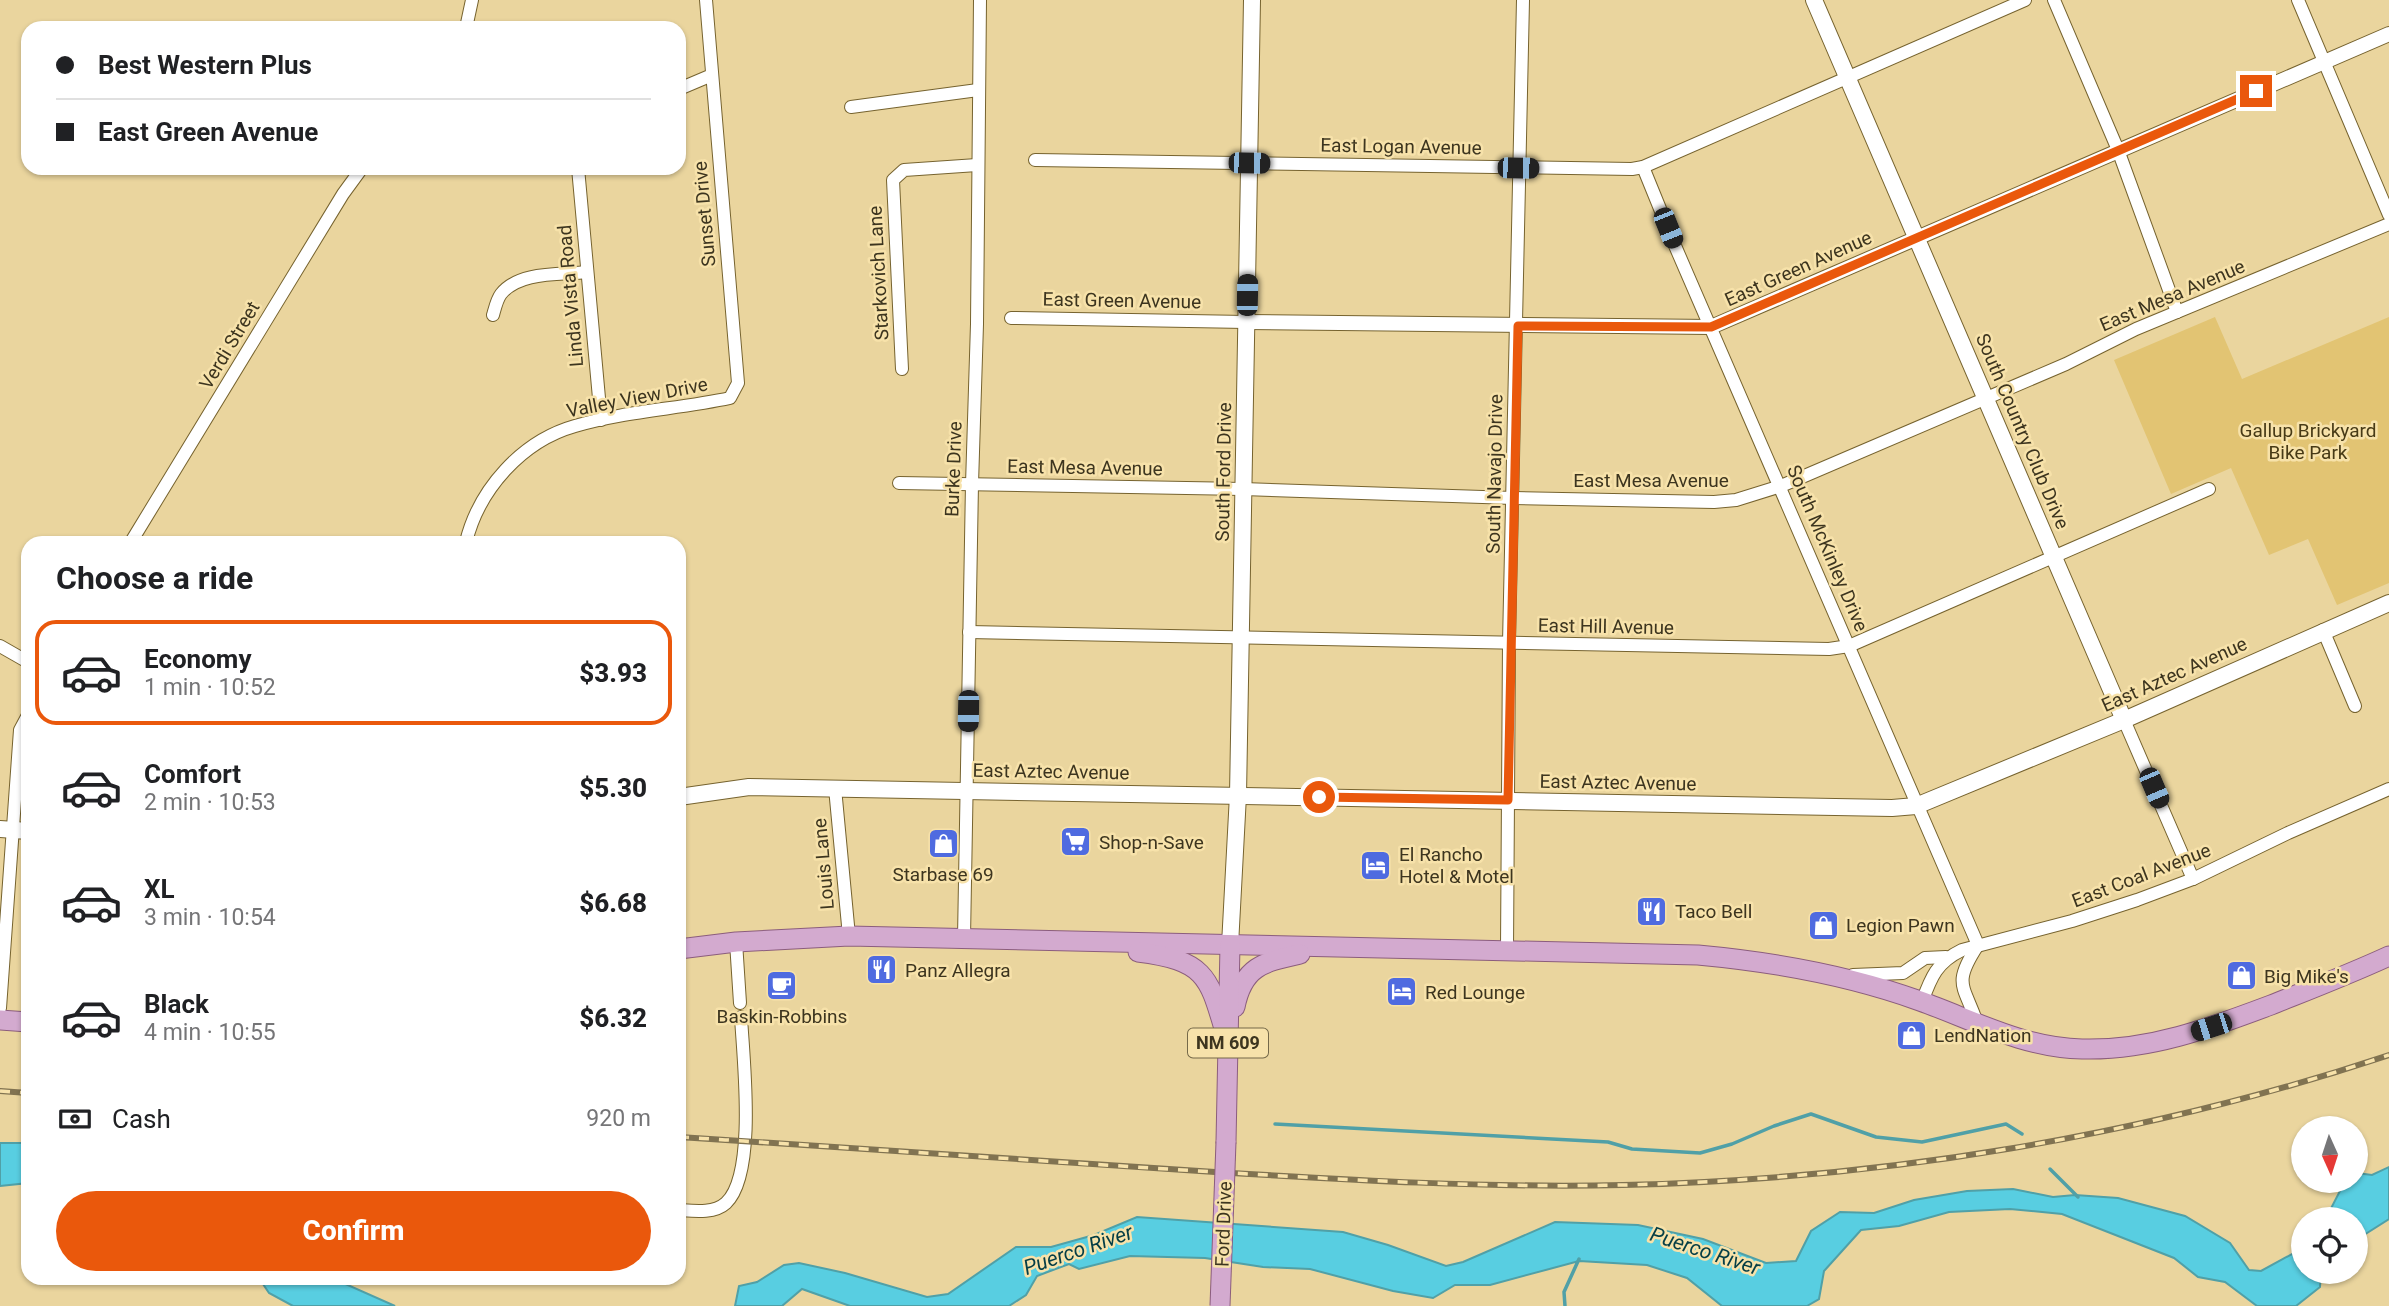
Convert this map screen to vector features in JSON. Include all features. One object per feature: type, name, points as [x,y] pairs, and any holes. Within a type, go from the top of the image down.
[{"type":"main road","name":"South Ford Drive","points":[[1230,945],[1238,795],[1252,0]]},
{"type":"main road","name":"South Country Club Drive","points":[[1814,0],[2124,720]]},
{"type":"main road","name":"East Aztec Avenue","points":[[686,796],[749,787],[1878,808],[1916,806],[2124,720],[2389,603]]},
{"type":"main road","points":[[686,948],[849,936],[1698,955],[1785,964],[1837,976],[1922,1002],[1978,1026],[2037,1043],[2080,1049],[2146,1044],[2176,1038],[2229,1021],[2389,956]]},
{"type":"main road","points":[[1033,940],[1149,953],[1178,960],[1193,967],[1203,974],[1212,988],[1228,1042]]},
{"type":"main road","name":"NM 609","points":[[1228,1042],[1230,945]]},
{"type":"main road","points":[[1228,1042],[1239,989],[1249,973],[1261,964],[1307,952],[1364,947]]},
{"type":"main road","points":[[0,1020],[21,1022]]},
{"type":"main road","name":"Ford Drive","points":[[1220,1306],[1228,1042]]},
{"type":"street","points":[[468,21],[472,0]]},
{"type":"street","name":"Sunset Drive","points":[[706,0],[737,383]]},
{"type":"street","name":"Burke Drive","points":[[964,939],[977,324],[980,0]]},
{"type":"street","name":"South Navajo Drive","points":[[1507,950],[1510,643],[1518,326],[1518,168],[1523,0]]},
{"type":"street","name":"East Logan Avenue","points":[[1035,160],[1632,169],[1643,167],[2025,0]]},
{"type":"street","points":[[2054,0],[2118,150],[2177,312]]},
{"type":"street","points":[[2298,0],[2389,215]]},
{"type":"street","name":"East Green Avenue","points":[[1011,318],[1711,327],[2389,34]]},
{"type":"street","points":[[686,86],[712,75]]},
{"type":"street","points":[[851,107],[978,90]]},
{"type":"street","name":"Starkovich Lane","points":[[902,369],[893,180],[904,170],[977,165]]},
{"type":"street","name":"South McKinley Drive","points":[[1643,167],[1978,945]]},
{"type":"street","name":"Verdi Street","points":[[135,536],[357,175]]},
{"type":"street","name":"Linda Vista Road","points":[[579,175],[601,420]]},
{"type":"street","name":"East Mesa Avenue","points":[[899,483],[1243,489],[1513,498],[1714,502],[1736,500],[1781,486],[2066,364],[2177,312],[2389,224]]},
{"type":"street","points":[[493,315],[499,295],[509,286],[527,278],[587,272]]},
{"type":"street","name":"Valley View Drive","points":[[468,536],[480,503],[491,486],[510,466],[549,436],[573,426],[601,420],[730,398],[737,383]]},
{"type":"street","name":"East Hill Avenue","points":[[969,632],[1829,649],[1849,646],[2209,489]]},
{"type":"street","points":[[2323,631],[2355,706]]},
{"type":"street","points":[[0,646],[21,658]]},
{"type":"street","name":"South Country Club Drive","points":[[2124,720],[2193,879]]},
{"type":"street","points":[[0,1009],[21,728]]},
{"type":"street","name":"Louis Lane","points":[[835,789],[849,936]]},
{"type":"street","name":"East Coal Avenue","points":[[1837,976],[1903,973],[1925,958],[1946,957],[1978,945],[2072,921],[2137,900],[2193,879],[2288,833],[2389,789]]},
{"type":"street","points":[[736,943],[740,1003]]},
{"type":"street","points":[[1978,945],[1965,965],[1961,984],[1972,1005],[1978,1026]]},
{"type":"street","points":[[1922,1002],[1929,982],[1946,957]]},
{"type":"street","points":[[686,1211],[696,1212],[726,1204],[739,1178],[746,1123],[741,1017]]},
{"type":"green space","name":"Gallup Brickyard Bike Park","points":[[2215,317],[2242,379],[2389,317],[2389,583],[2337,605],[2308,539],[2269,555],[2231,468],[2171,494],[2114,360]]},
{"type":"water","points":[[0,1143],[21,1143],[21,1184],[0,1186]]},
{"type":"water","points":[[2389,1167],[2389,1219],[2368,1232],[2368,1207],[2332,1207],[2338,1194],[2368,1194],[2368,1174]]},
{"type":"water","name":"Puerco River","points":[[2013,1189],[2053,1197],[2075,1195],[2118,1198],[2185,1216],[2230,1243],[2249,1270],[2261,1271],[2291,1255],[2291,1284],[2320,1284],[2320,1287],[2296,1306],[2257,1306],[2225,1282],[2198,1277],[2174,1258],[2062,1214],[2010,1209],[1949,1212],[1899,1226],[1861,1230],[1824,1271],[1819,1299],[1807,1306],[1722,1306],[1687,1278],[1647,1265],[1579,1261],[1490,1285],[1455,1285],[1433,1298],[1393,1291],[1310,1269],[1263,1267],[1205,1258],[1130,1256],[1079,1269],[1069,1264],[1037,1276],[1026,1295],[1009,1306],[850,1306],[802,1289],[782,1306],[735,1306],[739,1286],[757,1282],[784,1265],[799,1263],[845,1273],[927,1297],[948,1294],[1016,1247],[1051,1247],[1094,1235],[1137,1217],[1343,1232],[1446,1266],[1463,1262],[1555,1222],[1638,1225],[1703,1239],[1766,1263],[1796,1261],[1811,1231],[1840,1212],[1874,1213],[1914,1200],[1967,1191]]},
{"type":"water","points":[[264,1285],[348,1285],[395,1306],[293,1306],[269,1293]]},
{"type":"waterway","points":[[1275,1124],[1608,1142],[1632,1149],[1700,1153],[1732,1144],[1811,1114],[1876,1137],[1922,1142],[2006,1124],[2022,1134]]},
{"type":"waterway","points":[[2050,1169],[2078,1197]]},
{"type":"waterway","points":[[1565,1306],[1564,1292],[1579,1259]]},
{"type":"railway","points":[[686,1137],[1419,1183],[1572,1186],[1720,1181],[1914,1163],[2107,1131],[2296,1084],[2389,1055]]},
{"type":"railway","points":[[0,1091],[21,1092]]},
{"type":"place","name":"Shop-n-Save","points":[[1076,842]]},
{"type":"place","name":"Starbase 69","points":[[943,843]]},
{"type":"place","name":"El Rancho Hotel & Motel","points":[[1376,865]]},
{"type":"place","name":"Taco Bell","points":[[1652,911]]},
{"type":"place","name":"Legion Pawn","points":[[1823,925]]},
{"type":"place","name":"Panz Allegra","points":[[882,970]]},
{"type":"place","name":"Big Mike's","points":[[2241,976]]},
{"type":"place","name":"Baskin-Robbins","points":[[782,985]]},
{"type":"place","name":"Red Lounge","points":[[1402,992]]},
{"type":"place","name":"LendNation","points":[[1911,1035]]},
{"type":"route","points":[[1319,797],[1508,800],[1518,326],[1711,327],[2256,91]]}]
